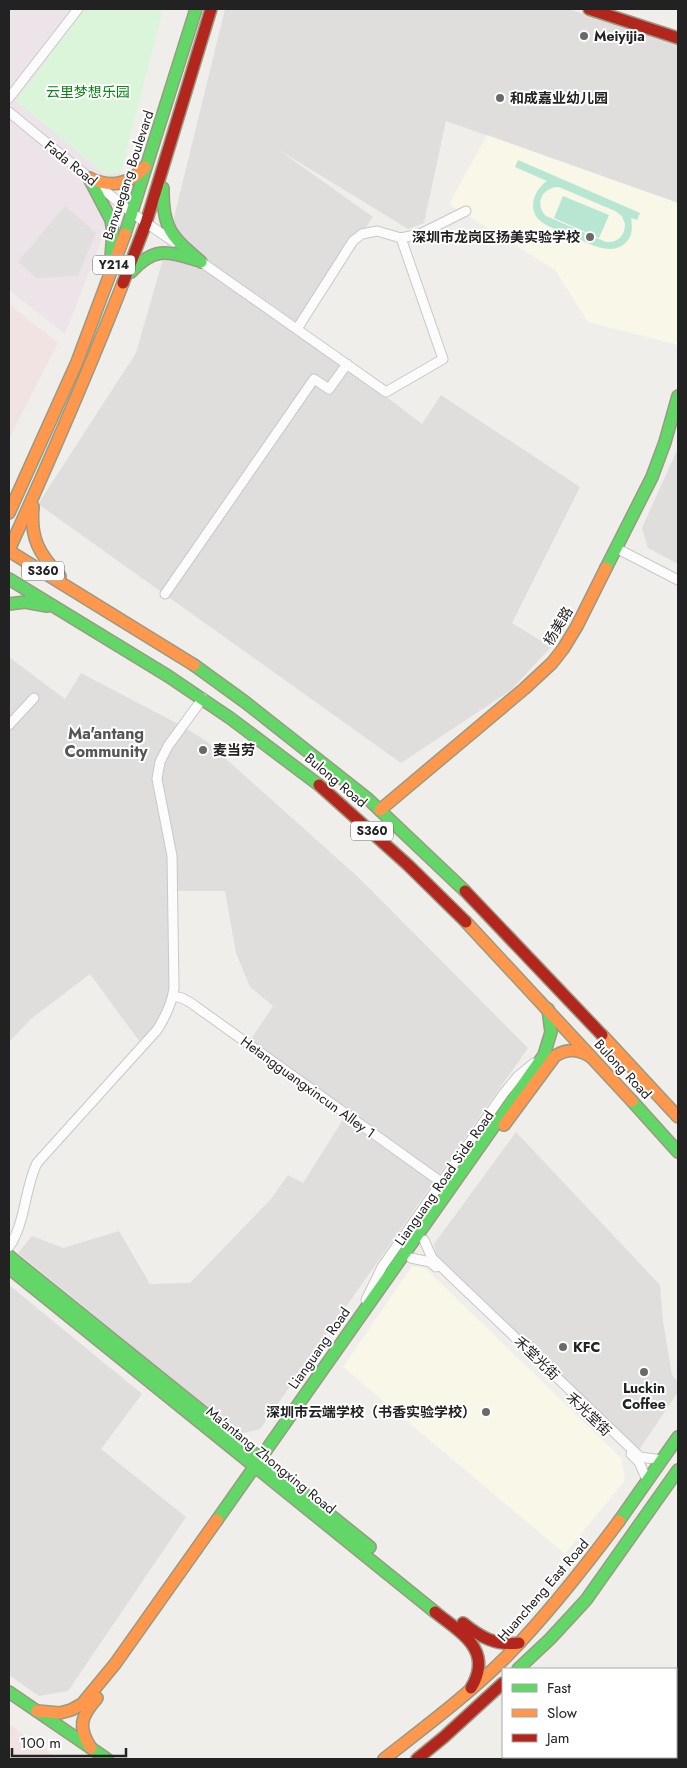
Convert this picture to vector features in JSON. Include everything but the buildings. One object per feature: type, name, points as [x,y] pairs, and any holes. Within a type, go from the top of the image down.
[{"type":"main road","name":"Banxuegang Boulevard","points":[[9,513],[87,340],[132,213],[196,9]]},
{"type":"main road","name":"Y214","points":[[9,551],[92,363],[146,223],[210,9]]},
{"type":"main road","points":[[590,9],[678,38]]},
{"type":"main road","points":[[89,178],[106,185],[125,183],[140,174],[150,158]]},
{"type":"main road","points":[[164,164],[162,211],[164,222],[169,232],[177,241],[201,262]]},
{"type":"main road","points":[[89,178],[108,214],[112,226],[110,276]]},
{"type":"main road","points":[[123,282],[141,260],[152,254],[167,252],[201,262]]},
{"type":"main road","name":"杨美路","points":[[380,810],[524,689],[563,649],[577,626],[652,477],[665,442],[678,396]]},
{"type":"main road","points":[[9,500],[27,475]]},
{"type":"main road","points":[[34,496],[32,531],[36,544],[41,555],[51,567],[77,592]]},
{"type":"main road","name":"Bulong Road","points":[[9,551],[199,669],[300,745],[380,810],[488,914],[678,1117]]},
{"type":"main road","name":"Bulong Road","points":[[9,579],[119,643],[203,698],[308,775],[363,822],[458,913],[678,1152]]},
{"type":"main road","points":[[9,604],[25,602],[68,613]]},
{"type":"main road","name":"Lianguang Road","points":[[93,1754],[82,1733],[84,1716],[121,1669],[361,1314],[544,1055],[551,1030],[548,1009]]},
{"type":"main road","name":"Lianguang Road","points":[[37,1711],[60,1714],[82,1704],[115,1664],[424,1240],[550,1061],[562,1052],[570,1049],[578,1050],[592,1058]]},
{"type":"main road","name":"Ma'antang Zhongxing Road","points":[[9,1256],[468,1638],[477,1650],[479,1667],[474,1684],[468,1692]]},
{"type":"main road","name":"Ma'antang Zhongxing Road","points":[[9,1268],[478,1635],[501,1645],[519,1643]]},
{"type":"main road","name":"Huancheng East Road","points":[[384,1759],[439,1718],[519,1643],[581,1573],[678,1437]]},
{"type":"main road","points":[[519,1668],[564,1625],[586,1600],[678,1470]]},
{"type":"main road","points":[[417,1759],[502,1685]]},
{"type":"main road","points":[[9,1692],[93,1754]]},
{"type":"main road","points":[[9,1701],[93,1754],[107,1759]]},
{"type":"street","points":[[9,98],[78,9]]},
{"type":"street","name":"Fada Road","points":[[9,112],[132,213],[386,392],[443,359],[401,238]]},
{"type":"street","points":[[297,329],[353,241],[362,234],[377,231],[401,238],[420,234],[466,211]]},
{"type":"street","points":[[165,594],[314,379],[329,389],[347,364]]},
{"type":"street","points":[[616,548],[678,580]]},
{"type":"street","points":[[9,725],[34,698]]},
{"type":"street","points":[[9,1247],[18,1229],[31,1176],[37,1163],[157,1030],[165,1018],[173,996],[172,856],[157,779],[160,762],[168,746],[203,698]]},
{"type":"street","name":"Hetangguangxincun Alley 1","points":[[173,996],[191,1003],[441,1182]]},
{"type":"street","name":"Lianguang Road Side Road","points":[[361,1314],[382,1266],[441,1182],[504,1093],[517,1078],[544,1055]]},
{"type":"street","name":"禾堂光街","points":[[424,1240],[432,1258],[640,1457],[662,1460]]},
{"type":"street","name":"禾光堂街","points":[[411,1258],[430,1262],[639,1462],[648,1480]]},
{"type":"street","points":[[529,1668],[532,1656]]},
{"type":"shaded area","points":[[9,9],[84,9],[17,101],[104,174],[121,172],[109,220],[65,334],[9,290]]},
{"type":"shaded area","points":[[225,9],[568,9],[678,44],[678,203],[446,121],[424,223],[408,229],[279,150],[373,217],[297,329],[422,424],[441,395],[580,487],[512,623],[551,647],[511,690],[401,763],[38,504],[136,353],[170,234]]},
{"type":"shaded area","name":"深圳市龙岗区扬美实验学校","points":[[487,135],[678,203],[678,345],[588,322],[555,270],[449,204]]},
{"type":"shaded area","points":[[65,206],[96,233],[78,276],[37,278],[18,262]]},
{"type":"shaded area","points":[[9,304],[58,343],[9,439]]},
{"type":"shaded area","points":[[678,448],[678,564],[648,548],[642,528]]},
{"type":"shaded area","points":[[9,657],[65,699],[81,673],[182,726],[206,741],[359,878],[528,1048],[260,1429],[240,1434],[18,1253],[32,1236],[63,1248],[119,1231],[150,1284],[190,1283],[270,1200],[288,1175],[303,1183],[344,1118],[247,1045],[273,1006],[250,987],[236,953],[225,891],[173,891],[174,988],[160,1019],[151,1031],[139,1041],[90,974],[31,1019],[9,1042]]},
{"type":"shaded area","points":[[516,1132],[660,1285],[663,1321],[672,1375],[678,1382],[678,1392],[639,1450],[437,1257],[434,1244]]},
{"type":"shaded area","name":"深圳市云端学校（书香实验学校）","points":[[412,1266],[426,1269],[621,1458],[625,1480],[565,1554],[343,1367]]},
{"type":"shaded area","points":[[9,1285],[142,1394],[101,1449],[186,1517],[68,1691],[39,1696],[9,1675]]},
{"type":"shaded area","points":[[9,1724],[59,1759],[9,1759]]},
{"type":"green space","name":"云里梦想乐园","points":[[84,9],[163,9],[121,172],[105,174],[16,101]]},
{"type":"green space","points":[[518,160],[640,213],[637,220],[631,218],[630,237],[622,246],[608,249],[600,248],[543,223],[534,213],[533,201],[538,190],[547,181],[515,167]],"holes":[[[559,187],[615,211],[622,216],[625,224],[624,232],[617,240],[606,242],[546,216],[542,211],[540,202],[544,193]]]},
{"type":"green space","points":[[563,196],[609,215],[599,238],[554,218]]},
{"type":"traffic: fast","points":[[125,234],[196,9]]},
{"type":"traffic: fast","points":[[89,178],[111,220],[113,232],[111,257]]},
{"type":"traffic: fast","points":[[163,188],[164,213],[171,231],[183,246],[201,262]]},
{"type":"traffic: fast","points":[[131,272],[147,258],[161,253],[196,260]]},
{"type":"traffic: fast","points":[[606,568],[652,477],[665,442],[678,396]]},
{"type":"traffic: fast","points":[[9,579],[168,676],[230,718],[319,785]]},
{"type":"traffic: fast","points":[[9,604],[25,602],[47,606]]},
{"type":"traffic: fast","points":[[194,665],[245,702],[368,799],[465,891]]},
{"type":"traffic: fast","points":[[217,1520],[544,1055],[551,1032],[548,1009]]},
{"type":"traffic: fast","points":[[632,1101],[678,1152]]},
{"type":"traffic: fast","points":[[9,1256],[370,1547]]},
{"type":"traffic: fast","points":[[9,1268],[435,1612]]},
{"type":"traffic: fast","points":[[619,1521],[678,1437]]},
{"type":"traffic: fast","points":[[519,1668],[550,1639],[586,1600],[678,1470]]},
{"type":"traffic: fast","points":[[9,1692],[107,1759]]},
{"type":"traffic: slow","points":[[89,178],[105,183],[119,183],[133,178],[145,167]]},
{"type":"traffic: slow","points":[[9,513],[77,362],[125,234]]},
{"type":"traffic: slow","points":[[9,550],[68,417],[123,283]]},
{"type":"traffic: slow","points":[[33,507],[33,528],[41,553],[60,576]]},
{"type":"traffic: slow","points":[[9,551],[194,665]]},
{"type":"traffic: slow","points":[[380,810],[524,689],[552,663],[577,626],[606,568]]},
{"type":"traffic: slow","points":[[466,922],[632,1101]]},
{"type":"traffic: slow","points":[[602,1035],[678,1117]]},
{"type":"traffic: slow","points":[[504,1125],[555,1056],[573,1050],[591,1057]]},
{"type":"traffic: slow","points":[[37,1711],[60,1713],[82,1704],[115,1664],[217,1520]]},
{"type":"traffic: slow","points":[[384,1759],[462,1697],[507,1656],[537,1624],[619,1521]]},
{"type":"traffic: slow","points":[[91,1748],[84,1734],[83,1722],[87,1710],[97,1698]]},
{"type":"traffic: jam","points":[[123,283],[146,223],[211,9]]},
{"type":"traffic: jam","points":[[589,9],[678,38]]},
{"type":"traffic: jam","points":[[319,785],[408,865],[466,922]]},
{"type":"traffic: jam","points":[[465,891],[602,1035]]},
{"type":"traffic: jam","points":[[435,1612],[464,1635],[477,1653],[479,1663],[477,1675],[471,1688]]},
{"type":"traffic: jam","points":[[463,1623],[496,1642],[519,1643]]},
{"type":"traffic: jam","points":[[417,1759],[502,1684]]},
{"type":"place","name":"Meiyijia","points":[[584,36]]},
{"type":"place","name":"和成嘉业幼儿园","points":[[500,98]]},
{"type":"place","name":"深圳市龙岗区扬美实验学校","points":[[590,237]]},
{"type":"place","name":"麦当劳","points":[[203,750]]},
{"type":"place","name":"KFC","points":[[563,1347]]},
{"type":"place","name":"Luckin Coffee","points":[[644,1372]]},
{"type":"place","name":"深圳市云端学校（书香实验学校）","points":[[486,1412]]},
{"type":"district","name":"Ma'antang Community","points":[[106,742]]}]
